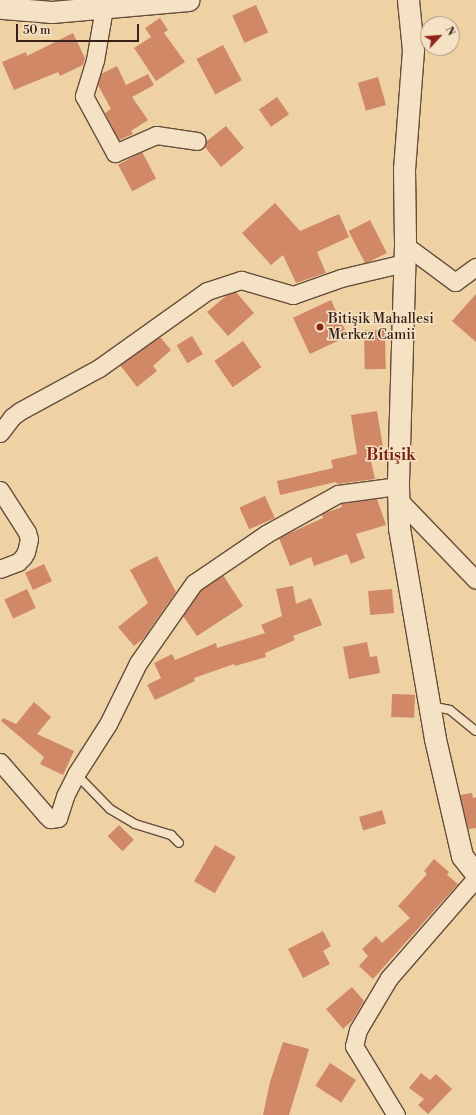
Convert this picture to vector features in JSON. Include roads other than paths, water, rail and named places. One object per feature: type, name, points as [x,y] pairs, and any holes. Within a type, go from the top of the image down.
[{"type":"street","points":[[2,7],[52,12],[188,0]]},
{"type":"street","points":[[408,0],[413,50],[404,169],[405,254],[398,492],[399,528],[435,739],[462,856],[476,874]]},
{"type":"street","points":[[104,8],[95,60],[84,96],[115,153],[156,135],[197,141]]},
{"type":"street","points":[[405,254],[454,282],[476,267]]},
{"type":"street","points":[[0,433],[5,425],[20,411],[99,368],[207,291],[241,280],[293,295],[405,254]]},
{"type":"street","points":[[0,490],[27,532],[28,546],[23,558],[18,562],[0,569]]},
{"type":"street","points":[[398,492],[476,580]]},
{"type":"street","points":[[0,762],[46,815],[55,820],[60,816],[65,796],[76,774],[108,724],[138,662],[194,583],[266,534],[338,494],[398,492]]},
{"type":"street","points":[[396,1115],[354,1046],[358,1030],[389,978],[476,878]]},
{"type":"lane","points":[[429,706],[450,710],[476,731]]},
{"type":"lane","points":[[76,774],[115,813],[135,824],[170,835],[179,843]]},
{"type":"place","name":"Bitişik Mahallesi Merkez Camii","points":[[320,327]]},
{"type":"district","name":"Bitişik","points":[[391,455]]}]
